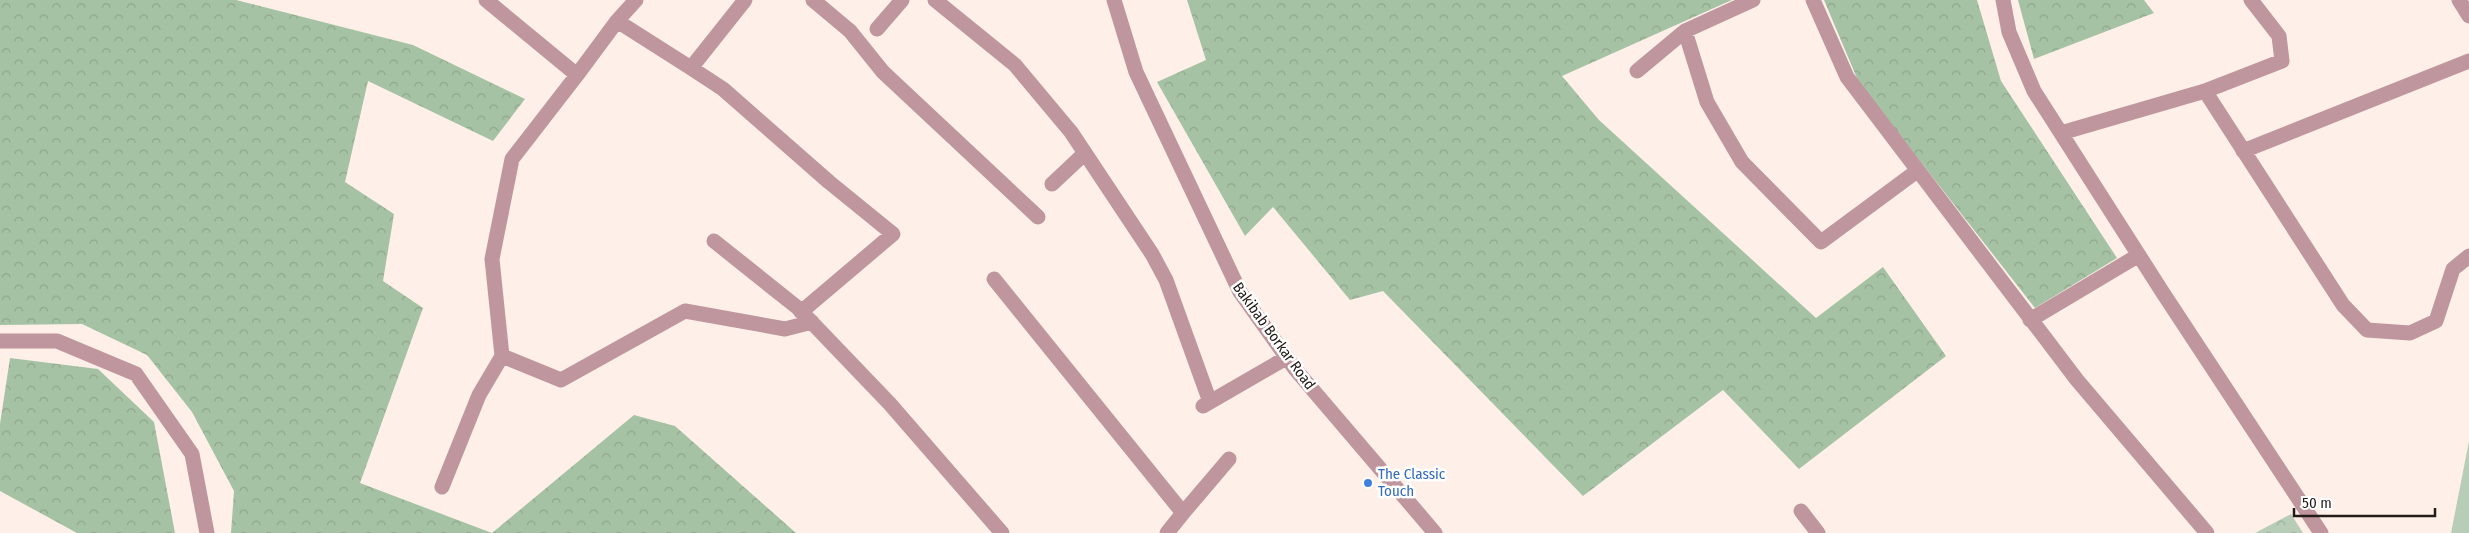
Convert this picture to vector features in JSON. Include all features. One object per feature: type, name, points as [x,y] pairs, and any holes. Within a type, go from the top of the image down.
[{"type":"street","points":[[486,0],[577,76]]},
{"type":"street","points":[[442,487],[479,396],[502,356],[492,259],[512,159],[617,21],[636,0]]},
{"type":"street","points":[[691,68],[745,0]]},
{"type":"street","points":[[813,0],[850,31],[883,72],[1038,217]]},
{"type":"street","points":[[877,29],[902,0]]},
{"type":"street","points":[[935,0],[1016,66],[1071,132],[1152,254],[1166,280],[1207,404],[1286,358]]},
{"type":"street","name":"Bakibab Borkar Road","points":[[1114,0],[1136,72],[1240,292],[1286,358],[1435,533]]},
{"type":"street","points":[[1637,71],[1685,31],[1753,0]]},
{"type":"street","points":[[1813,0],[1847,77],[2077,380],[2206,533]]},
{"type":"street","points":[[2003,0],[2009,32],[2034,90],[2139,255],[2321,533]]},
{"type":"street","points":[[2061,134],[2205,91],[2282,60],[2279,36],[2252,0]]},
{"type":"street","points":[[2459,0],[2469,16]]},
{"type":"street","points":[[502,356],[561,380],[685,310],[785,329],[806,317],[893,234],[829,182],[722,89],[617,21]]},
{"type":"street","points":[[1685,31],[1707,102],[1742,162],[1821,242],[1917,171]]},
{"type":"street","points":[[2243,151],[2469,61]]},
{"type":"street","points":[[2205,91],[2343,305],[2367,330],[2410,333],[2436,321],[2453,269],[2469,256]]},
{"type":"street","points":[[1052,184],[1085,153]]},
{"type":"street","points":[[714,241],[806,317],[890,404],[1002,533]]},
{"type":"street","points":[[2030,320],[2139,255]]},
{"type":"street","points":[[994,279],[1183,513]]},
{"type":"street","points":[[0,341],[57,341],[136,374],[192,454],[207,533]]},
{"type":"street","points":[[1167,533],[1229,459]]},
{"type":"street","points":[[1802,511],[1818,533]]},
{"type":"green space","points":[[0,0],[236,0],[413,45],[525,99],[493,141],[368,81],[345,182],[394,214],[383,281],[423,308],[360,483],[492,533],[231,533],[234,491],[192,412],[147,355],[82,324],[0,325]]},
{"type":"green space","points":[[1187,0],[1732,0],[1562,76],[1599,120],[1816,318],[1883,267],[1946,356],[1799,469],[1723,390],[1583,496],[1383,291],[1350,300],[1273,207],[1245,236],[1157,82],[1206,60]]},
{"type":"green space","points":[[1824,0],[1977,0],[2001,81],[2117,258],[2035,308],[1859,83]]},
{"type":"green space","points":[[2018,0],[2144,0],[2154,13],[2034,59]]},
{"type":"green space","points":[[10,358],[98,369],[154,422],[175,533],[77,533],[0,491],[0,424]]},
{"type":"green space","points":[[634,415],[675,426],[796,533],[492,533]]},
{"type":"green space","points":[[2469,441],[2469,533],[2451,533]]},
{"type":"green space","points":[[2291,514],[2303,533],[2255,533]]},
{"type":"place","name":"The Classic Touch","points":[[1368,483]]}]
